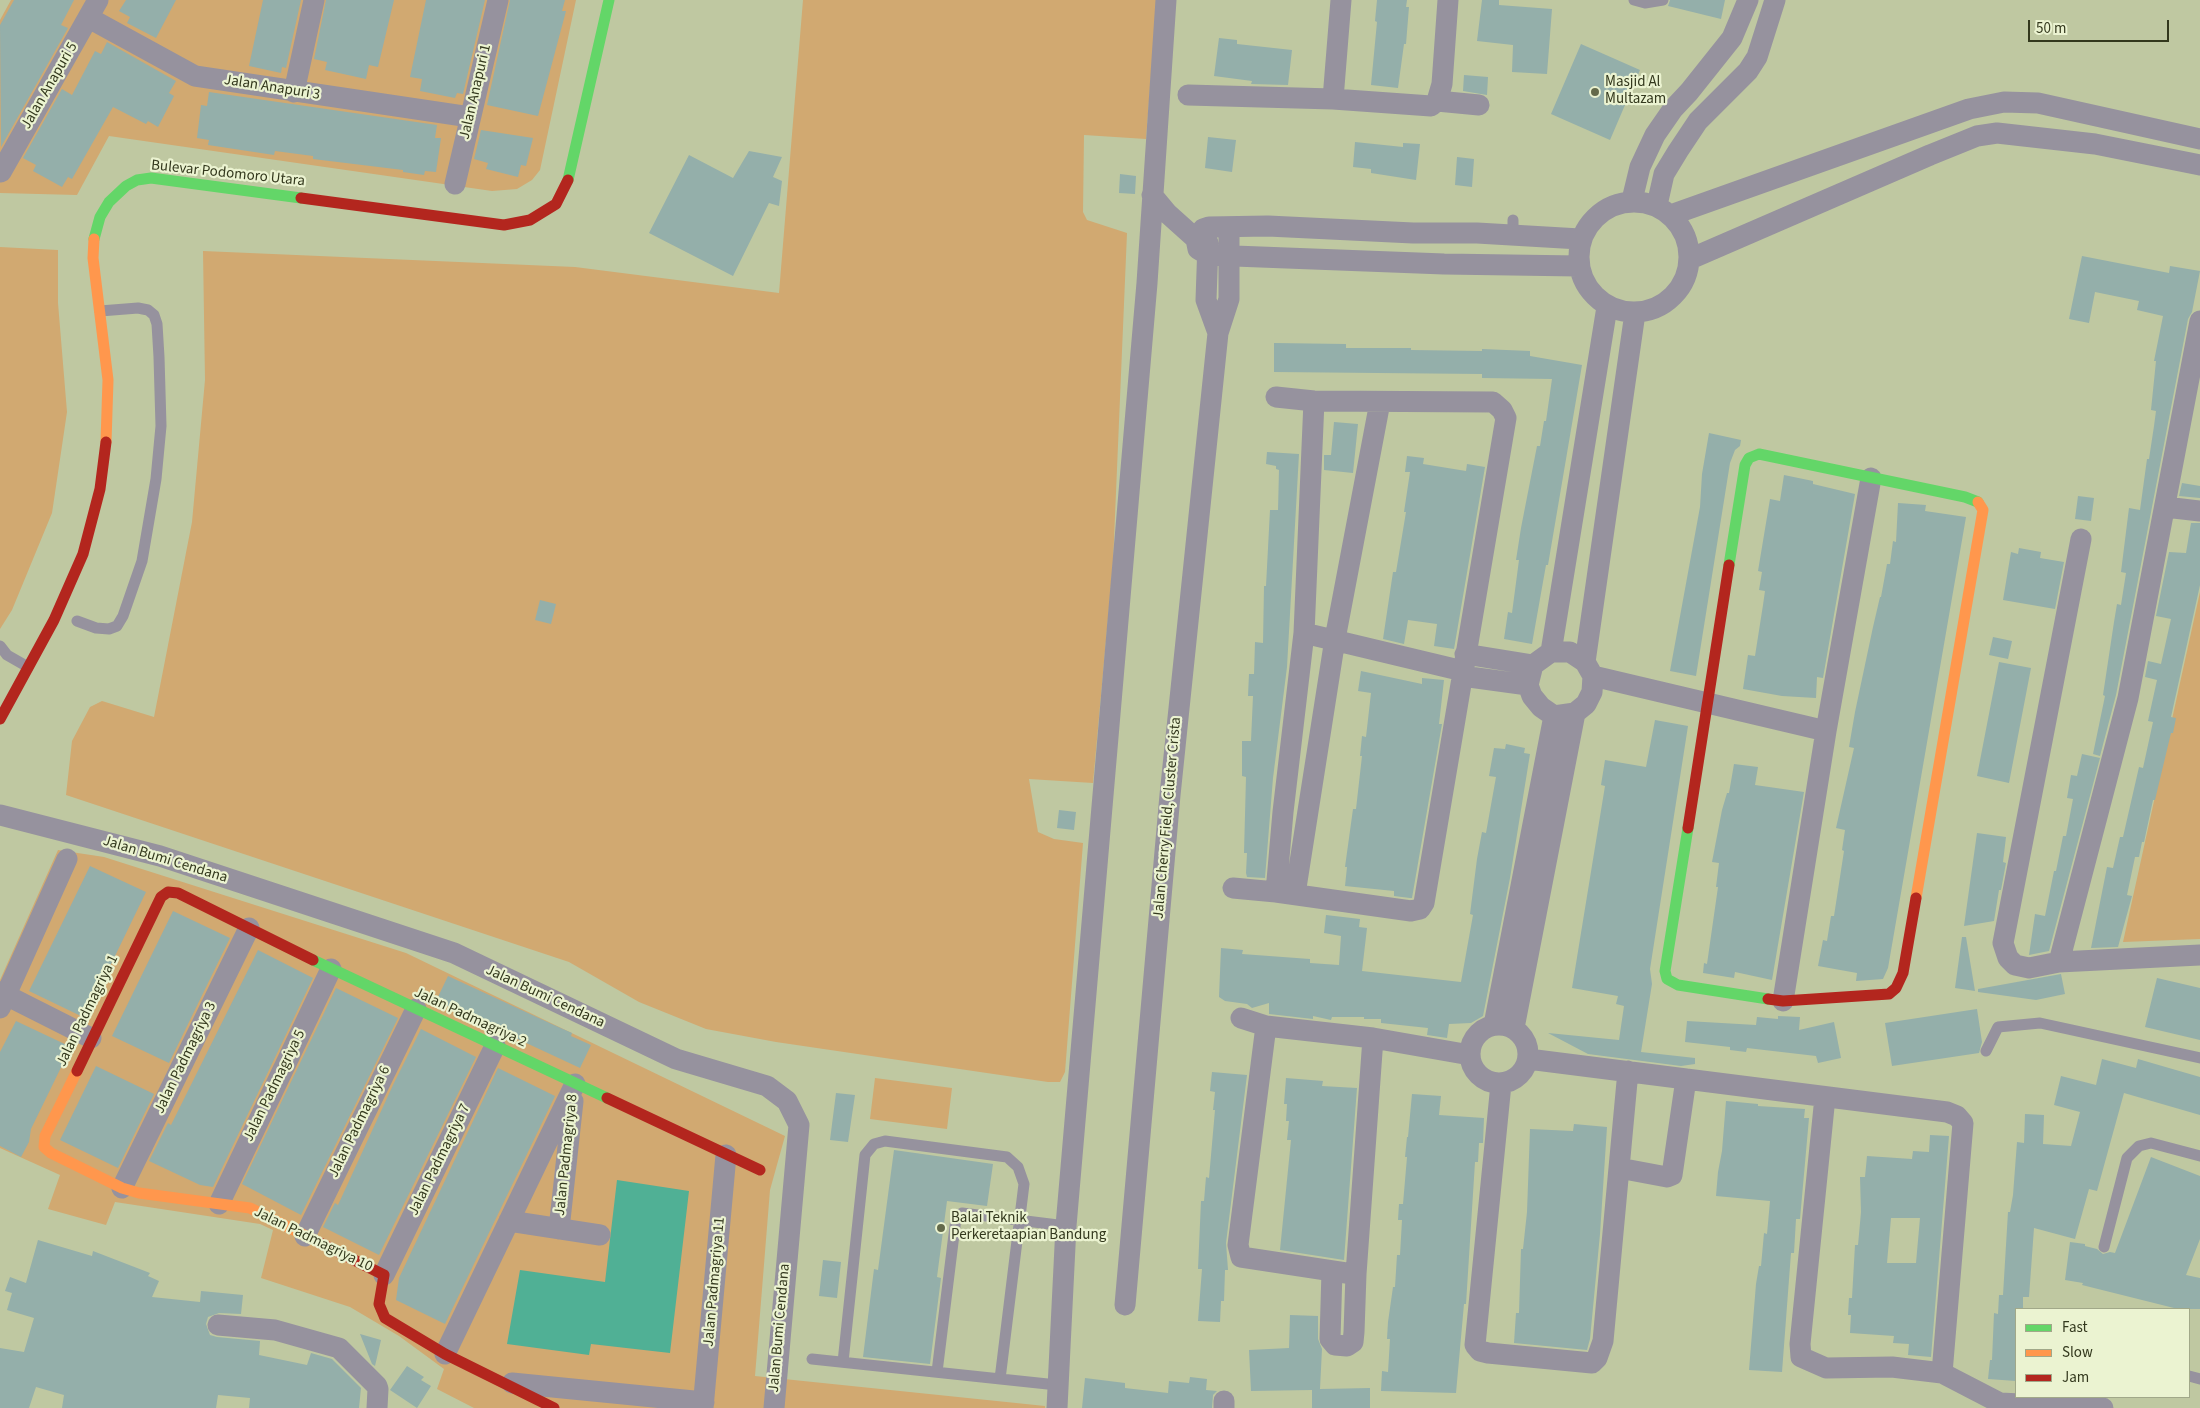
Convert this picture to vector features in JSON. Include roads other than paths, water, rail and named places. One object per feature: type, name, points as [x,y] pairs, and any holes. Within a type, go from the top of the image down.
[{"type":"street","points":[[294,92],[314,0]]},
{"type":"street","name":"Jalan Anapuri 1","points":[[455,184],[498,0]]},
{"type":"street","name":"Bulevar Podomoro Utara","points":[[0,719],[54,620],[83,554],[100,489],[107,432],[108,380],[93,258],[94,237],[109,202],[126,186],[137,180],[151,178],[504,225],[517,224],[543,213],[556,204],[567,184],[610,0]]},
{"type":"street","points":[[1056,1408],[1066,1226],[1147,283],[1166,0]]},
{"type":"street","points":[[1333,100],[1341,0]]},
{"type":"street","points":[[1438,101],[1442,84],[1448,0]]},
{"type":"street","points":[[1632,200],[1640,167],[1655,135],[1673,109],[1732,38],[1748,0]]},
{"type":"street","points":[[1664,210],[1664,174],[1698,121],[1748,71],[1761,47],[1775,0]]},
{"type":"street","name":"Jalan Anapuri 3","points":[[94,9],[162,60],[195,76],[470,117]]},
{"type":"street","name":"Jalan Anapuri 5","points":[[1,172],[94,9]]},
{"type":"street","points":[[1722,51],[1748,71]]},
{"type":"street","points":[[1188,96],[1333,100],[1431,106],[1438,101],[1479,105]]},
{"type":"street","points":[[1664,210],[1969,109],[2004,102],[2038,103],[2200,139]]},
{"type":"street","points":[[2094,144],[2102,118]]},
{"type":"street","points":[[1690,259],[1912,162],[1977,136],[1997,133],[2094,144],[2200,165]]},
{"type":"street","points":[[1152,195],[1167,212],[1214,241],[1444,264],[1578,266]]},
{"type":"street","points":[[1632,200],[1664,210],[1685,235],[1690,259],[1685,280],[1673,297],[1655,309],[1635,313],[1607,306],[1588,290],[1578,266],[1580,239],[1600,211],[1632,200]]},
{"type":"street","points":[[1214,241],[1477,233],[1513,228],[1580,239]]},
{"type":"street","name":"Jalan Cherry Field, Cluster Crista","points":[[1125,1305],[1170,795],[1218,333],[1228,299],[1214,241]]},
{"type":"street","points":[[1551,652],[1607,306]]},
{"type":"street","points":[[1533,665],[1528,685],[1532,696],[1541,708],[1554,716],[1576,713],[1586,704],[1592,692],[1589,669],[1635,313]]},
{"type":"street","points":[[2059,962],[2128,698],[2200,321]]},
{"type":"street","points":[[1597,366],[1627,370]]},
{"type":"street","points":[[1233,888],[1286,893],[1411,911],[1420,909],[1424,903],[1506,418],[1502,410],[1494,402],[1314,401],[1276,397]]},
{"type":"street","points":[[1286,893],[1284,803],[1304,633],[1314,401]]},
{"type":"street","points":[[1286,893],[1380,402]]},
{"type":"street","points":[[1759,454],[1871,478],[1965,497],[1978,501],[1983,510],[1903,973],[1896,988],[1889,994],[1782,1001],[1678,985],[1667,979],[1665,971],[1744,465],[1749,458],[1759,454]]},
{"type":"street","points":[[1782,1001],[1826,731],[1871,478]]},
{"type":"street","points":[[2165,507],[2200,511]]},
{"type":"street","points":[[2081,539],[2003,943],[2008,958],[2015,966],[2029,968],[2059,962],[2200,955]]},
{"type":"street","points":[[1304,633],[1463,667],[1528,685]]},
{"type":"street","points":[[1463,667],[1533,665],[1551,652],[1570,652],[1589,669],[1708,704],[1826,731]]},
{"type":"street","points":[[1504,1026],[1576,713]]},
{"type":"street","points":[[1504,1026],[1554,716]]},
{"type":"street","name":"Jalan Bumi Cendana","points":[[0,814],[160,856],[454,953],[676,1059],[767,1086],[787,1101],[799,1125],[774,1408]]},
{"type":"street","points":[[67,859],[2,998],[91,1038]]},
{"type":"street","name":"Jalan Padmagriya 2","points":[[168,892],[178,893],[331,969],[760,1170]]},
{"type":"street","name":"Jalan Padmagriya 1","points":[[44,1147],[45,1136],[91,1038],[161,897],[168,892]]},
{"type":"street","name":"Jalan Padmagriya 3","points":[[122,1188],[249,928]]},
{"type":"street","name":"Jalan Padmagriya 5","points":[[219,1204],[331,969]]},
{"type":"street","name":"Jalan Padmagriya 6","points":[[305,1236],[416,1009]]},
{"type":"street","points":[[1241,1018],[1266,1026],[1374,1038],[1470,1055]]},
{"type":"street","points":[[1266,1026],[1238,1245],[1241,1256],[1356,1274]]},
{"type":"street","points":[[1504,1026],[1523,1036],[1528,1047],[1528,1059],[1525,1068],[1519,1076],[1501,1084],[1490,1082],[1480,1076],[1473,1066],[1470,1055],[1471,1044],[1476,1035],[1484,1028],[1504,1026]]},
{"type":"street","points":[[1332,1271],[1330,1339],[1335,1345],[1347,1346],[1353,1342],[1356,1274],[1374,1038]]},
{"type":"street","name":"Jalan Padmagriya 7","points":[[384,1275],[495,1046]]},
{"type":"street","points":[[1528,1059],[1947,1112],[1957,1116],[1963,1123],[1942,1373]]},
{"type":"street","points":[[1501,1084],[1475,1345],[1480,1351],[1592,1363],[1597,1358],[1603,1341],[1628,1071]]},
{"type":"street","points":[[1619,1168],[1667,1177],[1672,1175],[1686,1079]]},
{"type":"street","name":"Jalan Padmagriya 8","points":[[445,1354],[575,1084]]},
{"type":"street","name":"Jalan Padmagriya 8","points":[[559,1229],[575,1084]]},
{"type":"street","points":[[1825,1097],[1800,1344],[1801,1358],[1826,1368],[1892,1367],[1942,1373],[2000,1406],[2103,1408]]},
{"type":"street","name":"Jalan Padmagriya 10","points":[[44,1147],[51,1154],[122,1188],[139,1193],[250,1208],[384,1275],[379,1304],[386,1318],[445,1354],[554,1408]]},
{"type":"street","name":"Jalan Padmagriya 11","points":[[703,1405],[726,1155]]},
{"type":"street","name":"Jalan Padmagriya 8","points":[[509,1221],[600,1235]]},
{"type":"street","points":[[218,1325],[276,1330],[339,1348],[377,1386],[377,1408]]},
{"type":"street","name":"Jalan Padmagriya 10","points":[[502,1382],[703,1405]]},
{"type":"lane","points":[[1634,0],[1645,3],[1663,0]]},
{"type":"lane","points":[[77,621],[96,628],[109,629],[116,626],[123,616],[142,561],[156,479],[161,426],[160,357],[157,324],[154,315],[148,310],[138,308],[100,311]]},
{"type":"lane","points":[[0,646],[4,656],[28,667]]},
{"type":"lane","points":[[1986,1051],[1998,1027],[2040,1023],[2200,1058]]},
{"type":"lane","points":[[843,1362],[865,1155],[874,1144],[885,1141],[1007,1157],[1018,1167],[1024,1184],[1000,1379]]},
{"type":"lane","points":[[2104,1247],[2127,1158],[2139,1146],[2151,1143],[2200,1156]]},
{"type":"lane","points":[[936,1372],[956,1218],[962,1214],[1066,1226]]},
{"type":"lane","points":[[812,1359],[1057,1385]]},
{"type":"water","points":[[617,1180],[689,1191],[670,1353],[591,1344],[589,1355],[507,1344],[520,1270],[605,1282]]},
{"type":"place","name":"Masjid Al Multazam","points":[[1595,92]]},
{"type":"place","name":"Balai Teknik Perkeretaapian Bandung","points":[[941,1228]]}]
